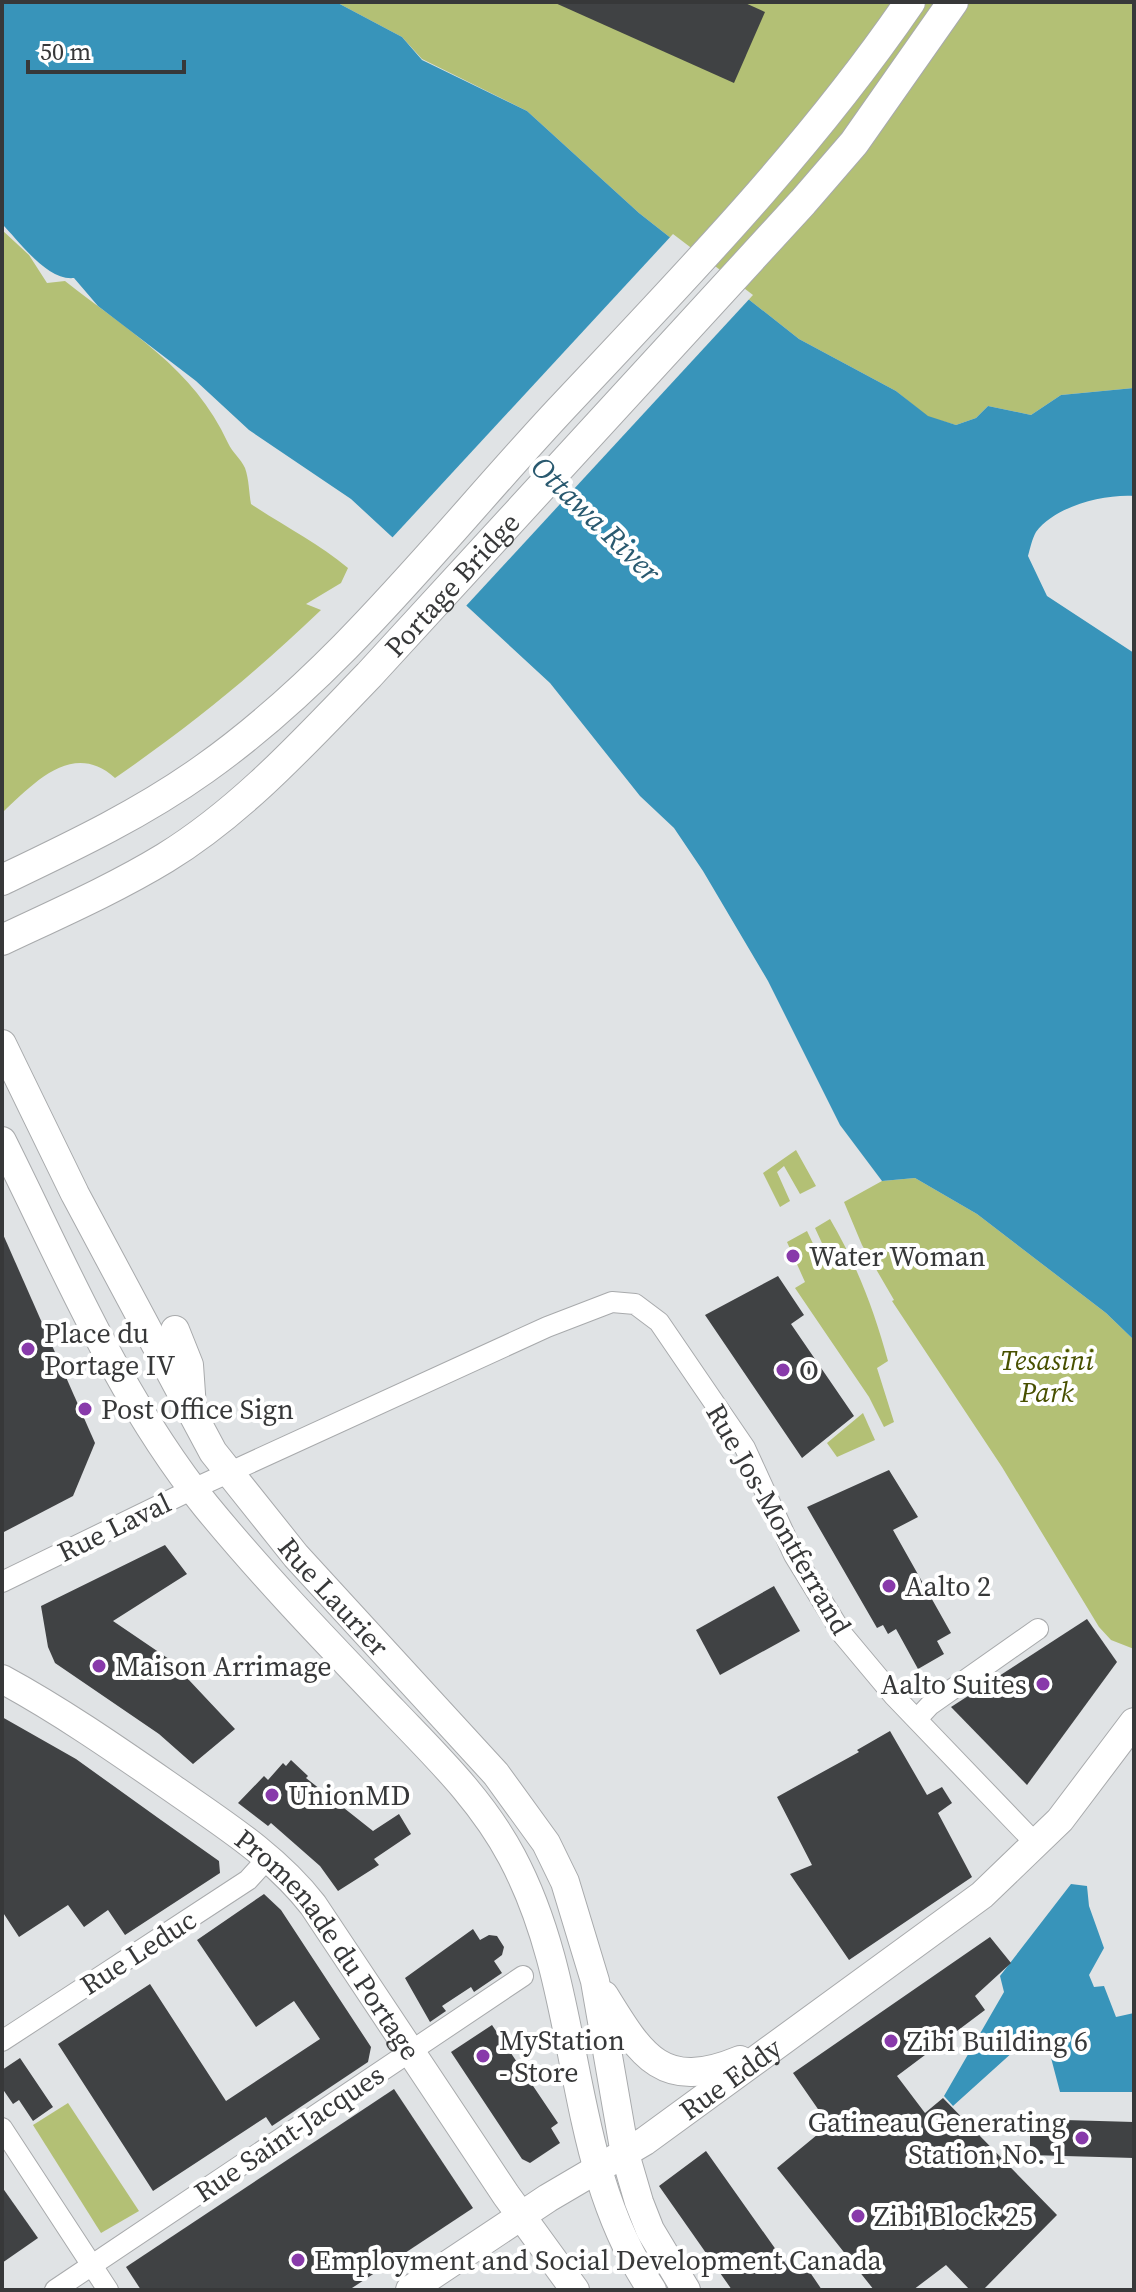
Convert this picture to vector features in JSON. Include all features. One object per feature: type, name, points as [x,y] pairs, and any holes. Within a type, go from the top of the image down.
[{"type":"main road","name":"Portage Bridge","points":[[7,876],[94,835],[205,768],[285,703],[368,620],[728,231],[850,88],[910,2]]},
{"type":"main road","name":"Portage Bridge","points":[[4,938],[166,857],[226,814],[298,748],[396,646],[854,143],[953,2]]},
{"type":"main road","name":"Rue Laurier","points":[[2,1044],[75,1194],[193,1421],[227,1473],[348,1616],[477,1754],[522,1807],[546,1843],[565,1882],[595,1981],[625,2154],[650,2230],[686,2290]]},
{"type":"main road","name":"Rue Laurier","points":[[2,1141],[114,1363],[193,1489],[267,1577],[458,1778],[511,1855],[533,1904],[554,1967],[596,2169],[618,2233],[652,2290]]},
{"type":"main road","points":[[175,1330],[189,1365],[193,1421]]},
{"type":"main road","name":"Promenade du Portage","points":[[2,1679],[125,1756],[290,1877],[313,1905],[409,2052],[575,2290]]},
{"type":"main road","name":"Rue Eddy","points":[[410,2290],[522,2215],[625,2154],[982,1895],[1037,1845],[1134,1722]]},
{"type":"main road","points":[[595,1981],[642,2052],[670,2069],[706,2074],[773,2047]]},
{"type":"street","name":"Rue Jos-Montferrand","points":[[227,1473],[577,1314],[612,1302],[635,1304],[659,1322],[745,1448],[794,1555],[843,1635],[866,1665],[1037,1845]]},
{"type":"street","name":"Rue Laval","points":[[2,1582],[227,1473]]},
{"type":"street","points":[[917,1719],[930,1705],[1038,1629]]},
{"type":"street","name":"Rue Leduc","points":[[2,2041],[248,1880],[268,1858]]},
{"type":"street","name":"Rue Saint-Jacques","points":[[55,2290],[523,1976]]},
{"type":"street","points":[[2,2128],[108,2290]]},
{"type":"green space","points":[[336,2],[1134,2],[1134,388],[1061,395],[1031,415],[988,406],[976,418],[956,425],[928,417],[896,391],[799,339],[639,213],[527,111],[422,59],[402,37]]},
{"type":"green space","points":[[2,230],[29,255],[47,283],[65,281],[135,334],[178,372],[214,417],[243,465],[251,504],[348,568],[341,583],[306,604],[321,610],[296,634],[196,719],[115,778],[99,767],[84,763],[69,764],[41,779],[2,813]]},
{"type":"green space","points":[[796,1150],[816,1186],[800,1194],[784,1166],[777,1172],[790,1201],[780,1207],[763,1173]]},
{"type":"green space","name":"Tesasini Park","points":[[915,1178],[977,1214],[1106,1313],[1134,1340],[1134,1649],[1111,1640],[1099,1627],[1002,1467],[892,1301],[862,1245],[844,1202],[882,1181]]},
{"type":"green space","points":[[830,1219],[864,1288],[888,1361],[877,1368],[894,1422],[884,1427],[869,1397],[795,1288],[805,1282],[787,1242],[807,1231],[820,1258],[827,1254],[815,1228]]},
{"type":"green space","points":[[863,1413],[875,1440],[837,1457],[827,1443]]},
{"type":"green space","points":[[68,2103],[139,2211],[101,2233],[33,2125]]},
{"type":"water","name":"Ottawa River","points":[[2,2],[336,2],[402,37],[422,60],[527,111],[639,213],[799,339],[896,391],[928,416],[956,425],[976,418],[988,406],[1031,415],[1061,395],[1134,388],[1134,496],[1095,500],[1055,515],[1036,532],[1028,556],[1047,596],[1134,653],[1134,1340],[1106,1313],[977,1214],[915,1178],[882,1181],[840,1125],[768,981],[703,871],[674,828],[640,796],[550,683],[351,499],[249,430],[196,381],[98,306],[74,278],[64,277],[44,267],[2,224]]},
{"type":"water","points":[[1071,1884],[1087,1886],[1089,1906],[1104,1948],[1089,1975],[1094,1987],[1104,1986],[1116,2017],[1134,2013],[1134,2092],[1060,2092],[1045,2035],[1014,2051],[953,2106],[944,2096],[1004,1992],[1000,1976]]},
{"type":"pier","points":[[673,234],[753,295],[465,607],[391,539]]},
{"type":"building","points":[[553,2],[743,2],[765,12],[734,83]]},
{"type":"building","name":"Place du Portage IV","points":[[2,1232],[95,1443],[73,1496],[2,1533]]},
{"type":"building","name":"O","points":[[778,1276],[804,1315],[791,1324],[854,1416],[802,1458],[705,1315]]},
{"type":"building","name":"Aalto 2","points":[[889,1470],[918,1517],[893,1530],[951,1633],[937,1641],[944,1654],[918,1669],[896,1629],[888,1634],[883,1625],[877,1628],[807,1507]]},
{"type":"building","points":[[165,1545],[187,1574],[113,1621],[191,1674],[188,1679],[235,1729],[193,1764],[159,1734],[55,1663],[48,1647],[41,1606]]},
{"type":"building","points":[[774,1586],[800,1631],[720,1675],[696,1630]]},
{"type":"building","name":"Aalto Suites","points":[[1087,1619],[1117,1662],[1027,1785],[951,1707]]},
{"type":"building","points":[[2,1717],[76,1759],[219,1861],[220,1873],[125,1935],[108,1910],[84,1927],[68,1905],[19,1937],[2,1911]]},
{"type":"building","points":[[890,1731],[927,1795],[942,1787],[952,1803],[938,1813],[972,1877],[849,1960],[790,1874],[812,1865],[777,1797],[859,1752],[857,1750]]},
{"type":"building","points":[[291,1760],[308,1776],[306,1778],[373,1831],[399,1814],[411,1834],[374,1859],[379,1865],[338,1891],[320,1866],[271,1823],[268,1826],[238,1803],[264,1776],[268,1780],[283,1763],[286,1766]]},
{"type":"building","points":[[264,1894],[281,1910],[371,2047],[368,2062],[272,2126],[266,2117],[153,2191],[58,2044],[150,1984],[226,2101],[320,2039],[294,2001],[256,2027],[197,1940]]},
{"type":"building","points":[[473,1929],[480,1940],[489,1935],[497,1936],[504,1947],[502,1955],[494,1961],[502,1973],[474,1992],[471,1987],[442,2006],[446,2011],[430,2022],[405,1978]]},
{"type":"building","points":[[990,1937],[1011,1963],[975,1996],[985,2010],[897,2076],[925,2113],[943,2098],[1057,2215],[983,2290],[970,2290],[946,2265],[913,2290],[874,2290],[777,2168],[829,2125],[793,2073]]},
{"type":"building","points":[[492,2025],[558,2123],[551,2128],[560,2143],[530,2163],[522,2159],[451,2052]]},
{"type":"building","points":[[20,2058],[53,2107],[33,2121],[19,2100],[13,2104],[2,2088],[2,2070]]},
{"type":"building","points":[[394,2089],[473,2208],[349,2290],[141,2290],[126,2267]]},
{"type":"building","name":"Gatineau Generating Station No. 1","points":[[1030,2119],[1134,2122],[1134,2158],[1030,2155]]},
{"type":"building","points":[[706,2151],[791,2271],[803,2262],[822,2290],[732,2290],[659,2186]]},
{"type":"building","points":[[2,2187],[38,2238],[2,2263]]},
{"type":"place","name":"Water Woman","points":[[793,1256]]},
{"type":"place","name":"Place du Portage IV","points":[[28,1349]]},
{"type":"place","name":"O","points":[[783,1370]]},
{"type":"place","name":"Post Office Sign","points":[[85,1409]]},
{"type":"place","name":"Aalto 2","points":[[889,1586]]},
{"type":"place","name":"Maison Arrimage","points":[[99,1666]]},
{"type":"place","name":"Aalto Suites","points":[[1043,1684]]},
{"type":"place","name":"UnionMD","points":[[272,1795]]},
{"type":"place","name":"Zibi Building 6","points":[[891,2041]]},
{"type":"place","name":"MyStation - Store","points":[[483,2056]]},
{"type":"place","name":"Gatineau Generating Station No. 1","points":[[1082,2138]]},
{"type":"place","name":"Zibi Block 25","points":[[858,2216]]},
{"type":"place","name":"Employment and Social Development Canada","points":[[298,2260]]}]
